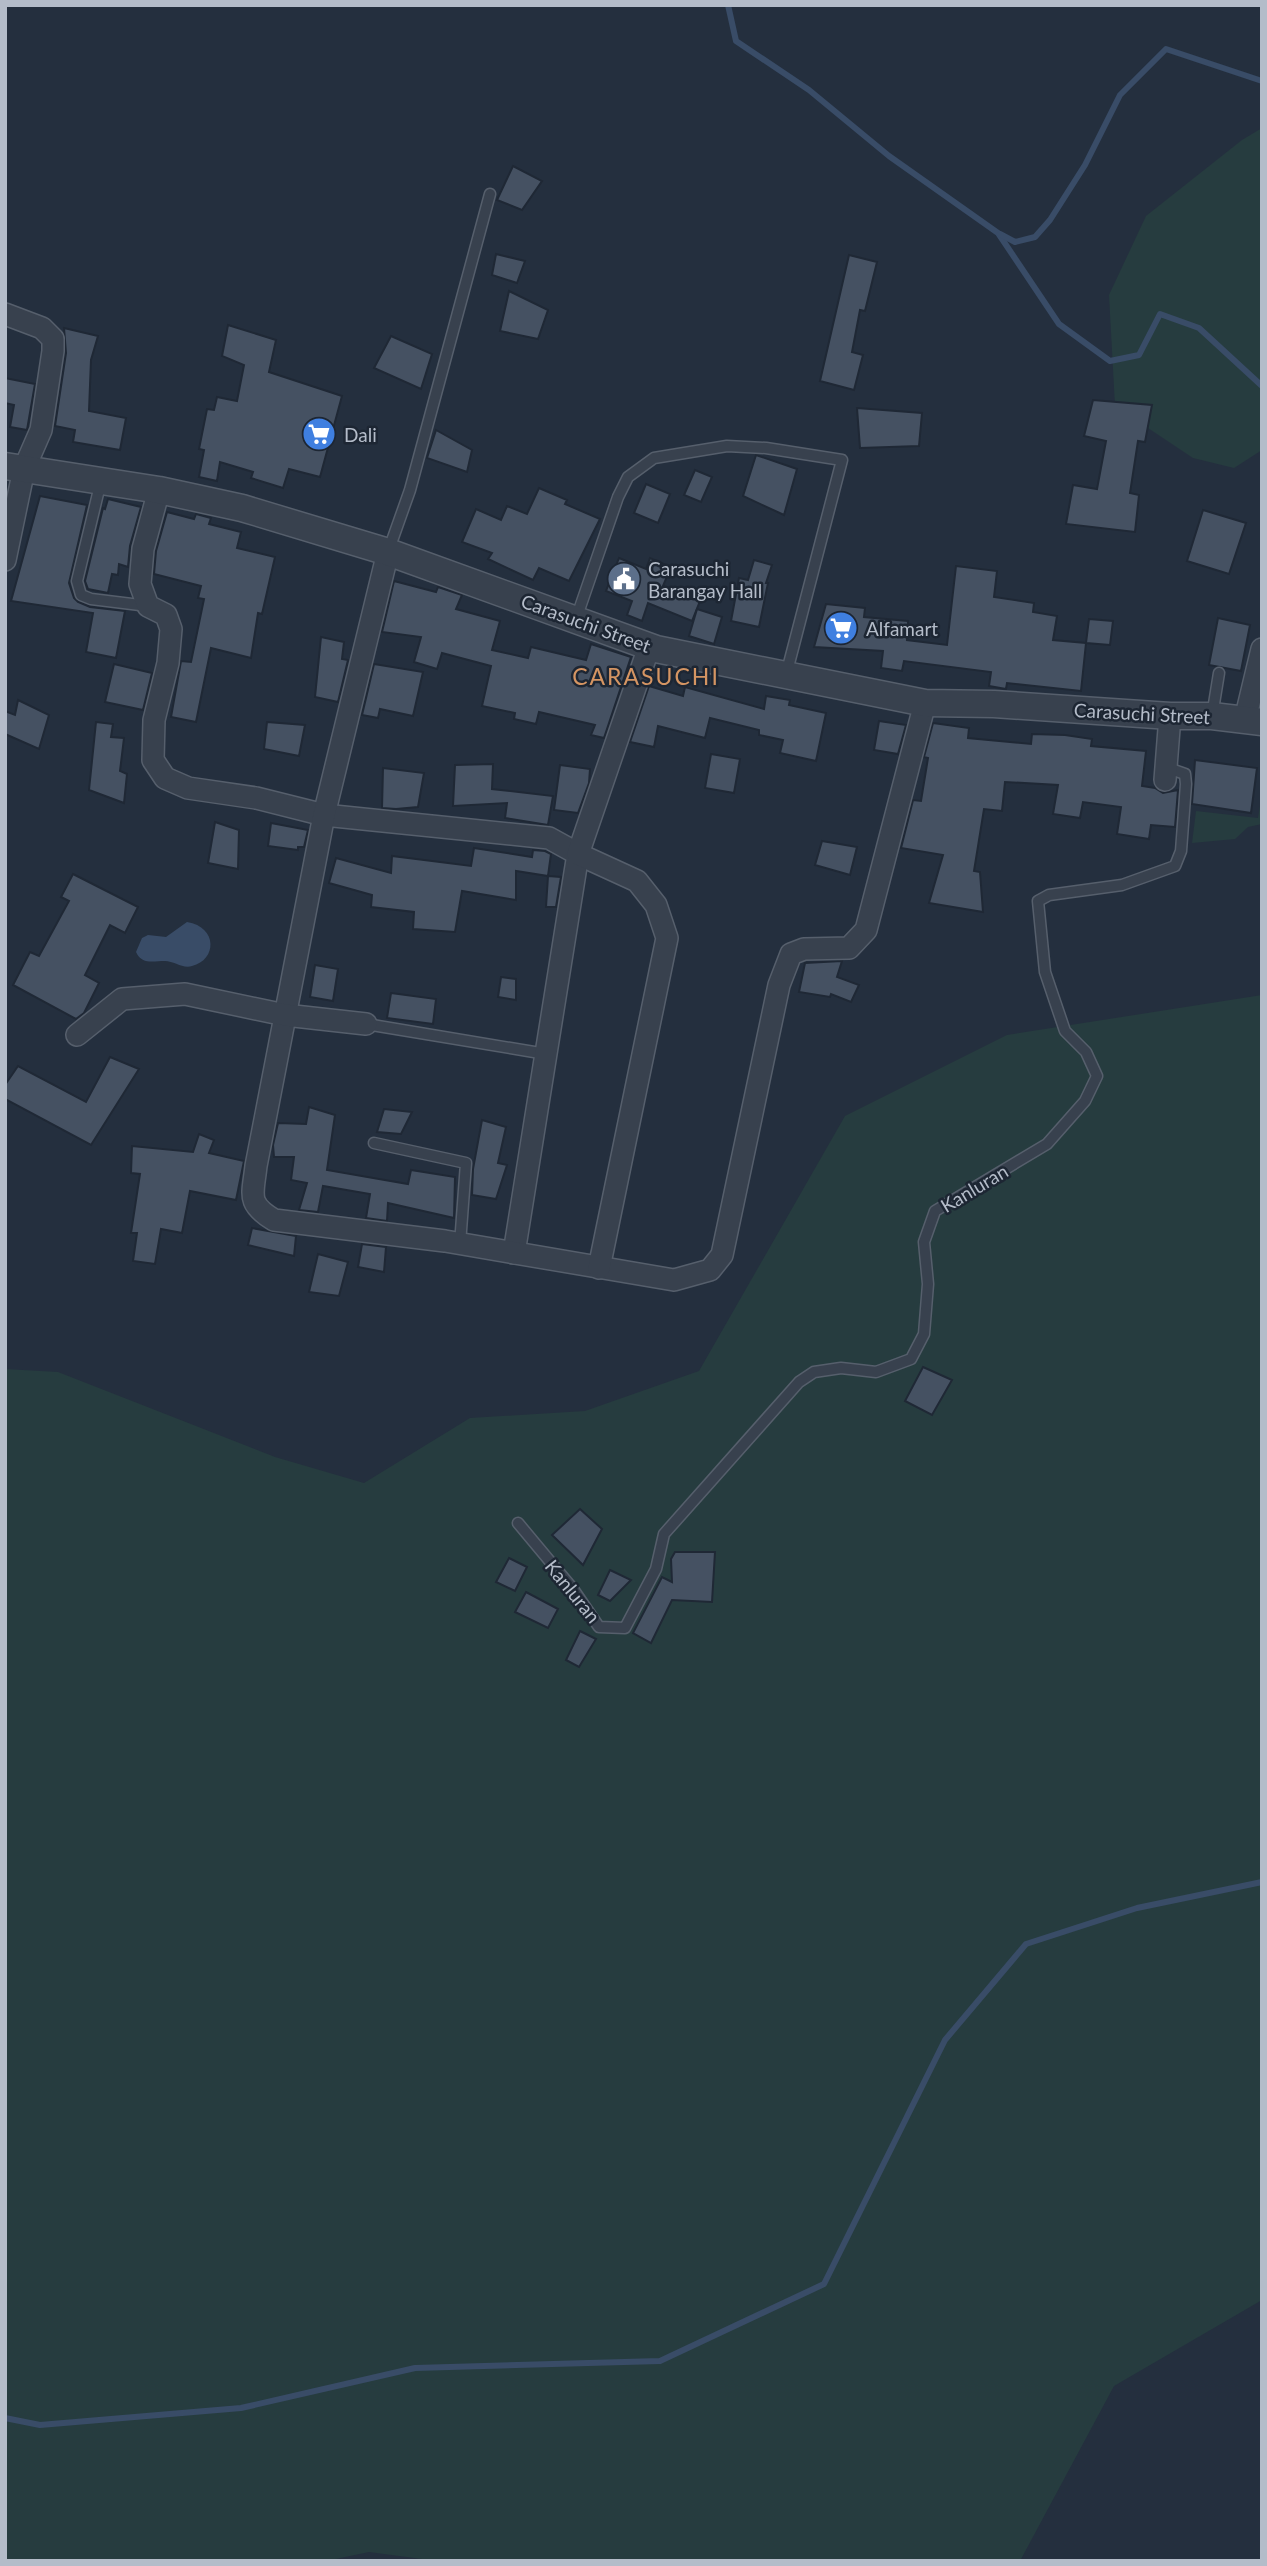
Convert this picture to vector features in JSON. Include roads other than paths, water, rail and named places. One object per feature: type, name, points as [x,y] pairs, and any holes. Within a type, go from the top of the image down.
[{"type":"street","points":[[5,314],[42,328],[53,339],[41,430],[15,468],[5,560]]},
{"type":"street","name":"Carasuchi Street","points":[[15,468],[159,490],[242,508],[388,552],[649,647],[786,675],[925,703],[995,704],[1170,716],[1212,716],[1254,721]]},
{"type":"street","points":[[159,490],[143,549],[140,584],[148,606],[166,615],[171,629],[168,663],[154,720],[153,760],[165,778],[188,788],[256,798],[324,815],[549,838],[637,881],[656,905],[667,938],[599,1268]]},
{"type":"street","points":[[388,552],[324,815],[256,1166],[252,1199],[258,1211],[274,1220],[460,1244],[674,1280],[710,1270],[722,1255],[779,985],[791,954],[804,949],[849,948],[866,930],[925,703]]},
{"type":"street","points":[[514,1253],[578,854],[649,647]]},
{"type":"street","points":[[1254,721],[1262,649]]},
{"type":"street","points":[[1167,774],[1170,716]]},
{"type":"street","points":[[77,1035],[122,999],[185,995],[285,1016],[366,1024]]},
{"type":"lane","points":[[388,552],[410,490],[490,194]]},
{"type":"lane","points":[[575,620],[618,497],[628,477],[654,457],[727,446],[842,460],[786,675]]},
{"type":"lane","points":[[101,481],[77,581],[81,595],[91,599],[148,606]]},
{"type":"lane","points":[[1212,716],[1219,673]]},
{"type":"lane","name":"Kanluran","points":[[518,1523],[573,1589],[599,1627],[625,1628],[656,1569],[664,1534],[799,1381],[814,1372],[841,1368],[876,1373],[911,1359],[924,1334],[928,1284],[924,1242],[935,1211],[1047,1144],[1084,1101],[1097,1076],[1086,1052],[1065,1031],[1045,972],[1038,901],[1049,895],[1122,885],[1175,866],[1181,851],[1186,784],[1185,774],[1167,774]]},
{"type":"lane","points":[[366,1024],[546,1054]]},
{"type":"lane","points":[[374,1143],[466,1163],[460,1244]]},
{"type":"water","points":[[187,922],[197,925],[209,937],[210,951],[200,963],[185,966],[168,961],[148,961],[138,956],[136,952],[142,938],[148,935],[166,937]]},
{"type":"waterway","points":[[728,5],[736,41],[809,90],[889,156],[998,233],[1059,324],[1110,361],[1139,355],[1160,314],[1199,328],[1262,386]]},
{"type":"waterway","points":[[1000,234],[1015,242],[1035,237],[1050,220],[1085,165],[1120,95],[1166,49],[1262,81]]},
{"type":"waterway","points":[[5,2418],[40,2425],[241,2408],[415,2368],[660,2361],[824,2284],[945,2040],[1026,1944],[1137,1908],[1262,1882]]},
{"type":"place","name":"Dali","points":[[319,434]]},
{"type":"place","name":"Carasuchi Barangay Hall","points":[[624,579]]},
{"type":"place","name":"Alfamart","points":[[841,628]]},
{"type":"district","name":"CARASUCHI","points":[[646,676]]}]
